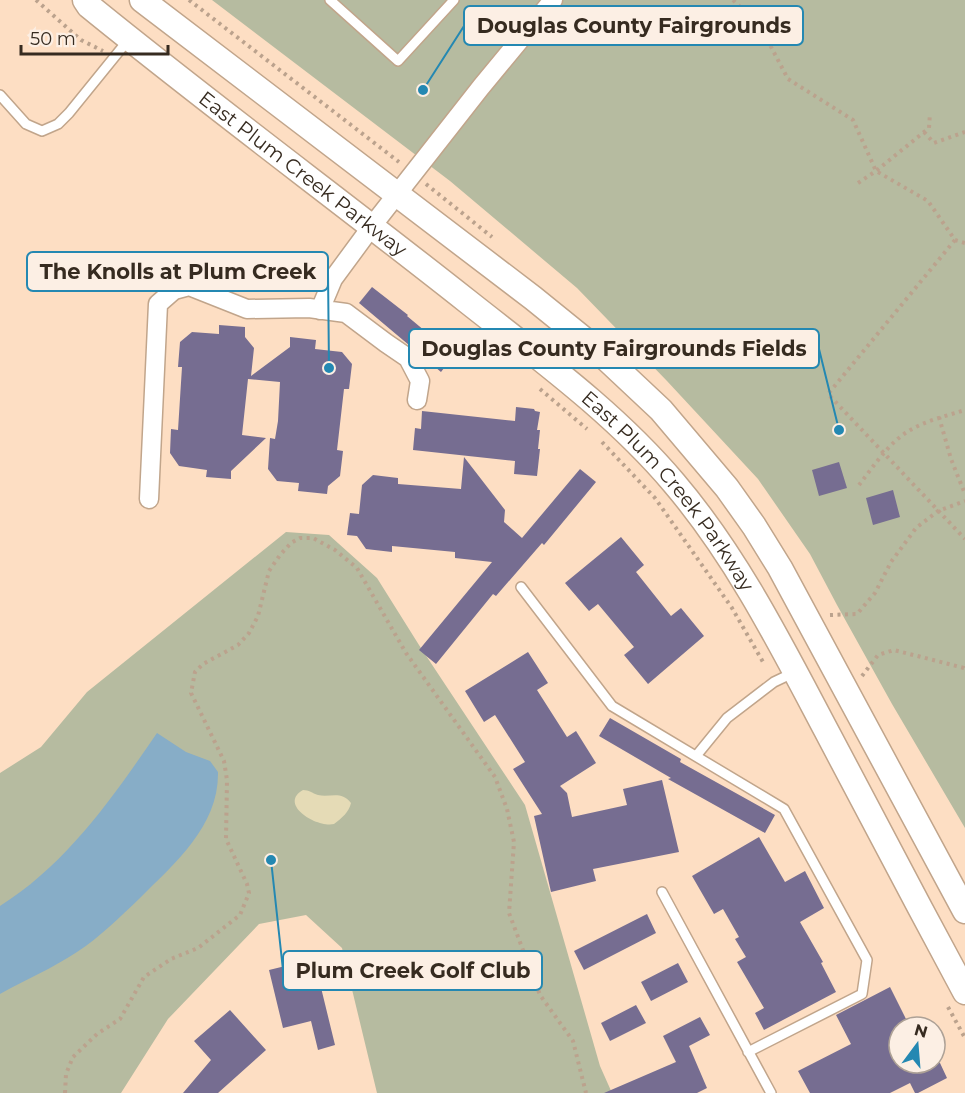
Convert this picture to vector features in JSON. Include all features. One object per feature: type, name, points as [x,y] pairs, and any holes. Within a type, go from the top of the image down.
[{"type":"main road","name":"East Plum Creek Parkway","points":[[86,0],[122,48],[372,226],[568,381],[659,465],[697,511],[747,587],[784,677],[956,999]]},
{"type":"main road","name":"East Plum Creek Parkway","points":[[142,0],[533,297],[596,349],[661,410],[727,488],[780,568],[965,911]]},
{"type":"street","points":[[320,310],[333,279],[372,226],[481,87],[554,0]]},
{"type":"street","points":[[149,500],[158,304],[174,290],[189,286],[248,309],[320,310],[346,313],[408,358],[420,381],[417,400]]},
{"type":"lane","points":[[330,0],[398,61],[454,0]]},
{"type":"lane","points":[[0,95],[26,124],[42,131],[58,124],[69,113],[122,48]]},
{"type":"lane","points":[[521,587],[612,706],[784,809],[867,960],[862,994],[748,1052]]},
{"type":"lane","points":[[696,756],[727,718],[784,677]]},
{"type":"lane","points":[[662,892],[771,1093]]},
{"type":"path","points":[[36,0],[81,40],[122,48]]},
{"type":"path","points":[[733,0],[760,26],[788,79],[853,120],[876,171],[927,201],[955,240],[965,243]]},
{"type":"path","points":[[858,183],[929,128],[930,113]]},
{"type":"path","points":[[924,132],[934,143],[965,132]]},
{"type":"path","points":[[955,240],[828,394],[965,539]]},
{"type":"path","points":[[537,386],[590,431]]},
{"type":"path","points":[[859,484],[906,432],[939,417],[965,410]]},
{"type":"path","points":[[939,417],[951,459],[965,494]]},
{"type":"path","points":[[598,438],[655,498],[732,608],[784,677]]},
{"type":"path","points":[[830,615],[857,614],[875,593],[891,561],[916,528],[938,511],[965,501]]},
{"type":"path","points":[[65,1093],[66,1074],[74,1057],[97,1034],[120,1019],[144,978],[171,959],[198,948],[240,915],[249,893],[226,839],[227,780],[224,762],[191,693],[192,682],[195,672],[203,664],[238,645],[249,633],[258,616],[269,571],[280,555],[291,543],[300,538],[313,538],[335,550],[357,568],[406,653],[495,777],[507,809],[514,842],[509,913],[540,995],[573,1041],[586,1093]]},
{"type":"path","points":[[862,676],[878,655],[894,650],[965,670]]},
{"type":"path","points":[[956,999],[965,1038]]},
{"type":"green space","points":[[212,0],[965,0],[965,828],[892,704],[810,554],[758,479],[577,288],[450,181]]},
{"type":"green space","points":[[286,532],[329,535],[377,578],[525,805],[600,1066],[612,1093],[377,1093],[342,948],[306,915],[259,924],[168,1019],[121,1093],[0,1093],[0,773],[41,747],[87,692]]},
{"type":"sand","points":[[303,790],[322,796],[343,797],[351,803],[345,815],[334,824],[318,822],[302,814],[297,808],[296,796]]},
{"type":"water","points":[[157,733],[186,752],[210,761],[218,772],[211,810],[203,826],[167,871],[102,933],[68,958],[0,994],[0,906],[24,889],[68,850],[106,805]]},
{"type":"building","points":[[372,287],[454,355],[441,372],[359,303]]},
{"type":"building","points":[[219,325],[245,327],[245,337],[254,348],[251,376],[290,347],[290,337],[316,340],[315,349],[342,352],[352,364],[349,389],[344,389],[337,450],[343,451],[340,476],[328,486],[327,494],[298,491],[299,483],[277,481],[268,469],[270,438],[275,439],[278,421],[280,382],[248,379],[242,435],[266,438],[231,471],[231,479],[206,477],[207,470],[179,466],[170,453],[171,429],[178,430],[182,367],[178,367],[180,342],[192,332],[219,334]]},
{"type":"building","points":[[516,407],[540,412],[537,430],[540,430],[538,449],[540,449],[537,476],[514,474],[515,461],[413,450],[415,428],[421,429],[422,411],[515,421]]},
{"type":"building","points":[[464,457],[505,510],[504,522],[522,538],[580,469],[596,482],[544,545],[542,543],[496,596],[493,594],[436,664],[419,650],[492,562],[455,558],[455,552],[392,546],[392,552],[366,549],[357,536],[347,535],[350,513],[359,514],[362,485],[373,475],[398,478],[398,484],[461,489]]},
{"type":"building","points":[[839,462],[847,488],[819,496],[812,470]]},
{"type":"building","points":[[893,490],[900,517],[873,525],[866,498]]},
{"type":"building","points":[[621,537],[644,565],[636,572],[671,616],[681,608],[704,636],[648,684],[624,655],[634,647],[598,604],[589,611],[565,583]]},
{"type":"building","points":[[528,652],[548,683],[537,690],[567,737],[576,731],[596,763],[560,786],[567,793],[572,817],[627,805],[623,789],[662,780],[679,852],[593,869],[596,881],[551,892],[534,816],[542,814],[513,769],[525,762],[495,715],[484,722],[465,691]]},
{"type":"building","points":[[610,718],[681,759],[680,762],[775,815],[765,833],[668,779],[671,778],[599,736]]},
{"type":"building","points":[[759,837],[785,882],[805,871],[824,908],[800,922],[823,962],[821,963],[836,992],[764,1030],[755,1013],[764,1008],[737,962],[746,957],[735,939],[739,937],[723,909],[714,914],[692,876]]},
{"type":"building","points":[[647,914],[656,933],[584,970],[574,951]]},
{"type":"building","points":[[314,959],[335,1045],[318,1050],[311,1021],[283,1028],[269,970]]},
{"type":"building","points":[[678,963],[688,982],[651,1001],[641,982]]},
{"type":"building","points":[[890,987],[904,1015],[887,1015],[887,1075],[946,1075],[947,1078],[918,1093],[915,1093],[910,1083],[890,1093],[810,1093],[798,1071],[851,1044],[836,1015]]},
{"type":"building","points":[[636,1005],[646,1023],[610,1041],[601,1023]]},
{"type":"building","points":[[230,1010],[266,1050],[218,1093],[183,1093],[211,1060],[194,1041]]},
{"type":"building","points":[[700,1017],[710,1035],[689,1046],[707,1088],[697,1093],[604,1093],[676,1062],[663,1036]]},
{"type":"place","name":"Douglas County Fairgrounds","points":[[423,90]]},
{"type":"place","name":"The Knolls at Plum Creek","points":[[329,368]]},
{"type":"place","name":"Douglas County Fairgrounds Fields","points":[[839,430]]},
{"type":"place","name":"Plum Creek Golf Club","points":[[271,860]]}]
